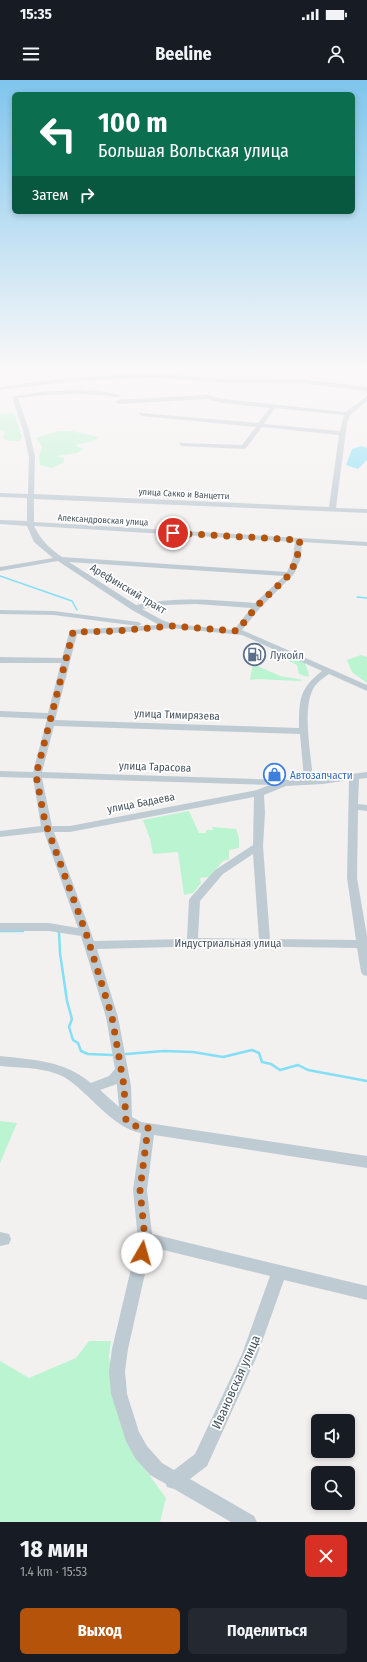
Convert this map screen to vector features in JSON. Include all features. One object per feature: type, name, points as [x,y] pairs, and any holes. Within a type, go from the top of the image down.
[{"type":"street","name":"Арефинский тракт","points":[[27,434],[32,457],[29,496],[30,524],[36,540],[58,559],[151,618],[172,626],[237,631],[260,639],[367,688]]},
{"type":"street","points":[[182,444],[244,447],[254,434]]},
{"type":"street","points":[[332,509],[342,434]]},
{"type":"street","name":"улица Сакко и Ванцетти","points":[[0,495],[367,511]]},
{"type":"street","points":[[0,522],[30,524]]},
{"type":"street","name":"Александровская улица","points":[[30,524],[367,544]]},
{"type":"street","points":[[237,631],[257,606],[290,574],[297,558],[300,540]]},
{"type":"street","points":[[0,569],[58,559],[290,574]]},
{"type":"street","points":[[135,608],[153,603],[176,601],[257,606]]},
{"type":"street","points":[[0,612],[79,615],[124,623],[172,626]]},
{"type":"street","points":[[126,1121],[124,1086],[120,1072],[112,1017],[86,933],[47,829],[40,802],[36,775],[73,632],[116,631],[172,626]]},
{"type":"street","points":[[0,660],[65,661]]},
{"type":"street","points":[[327,671],[309,687],[306,694],[304,731],[310,782],[367,775]]},
{"type":"street","name":"улица Тимирязева","points":[[0,714],[50,719],[304,731]]},
{"type":"street","name":"улица Тарасова","points":[[0,774],[284,783],[310,782]]},
{"type":"street","points":[[354,777],[352,878],[364,944],[367,972]]},
{"type":"street","name":"улица Бадаева","points":[[0,834],[36,828],[70,829],[259,793],[284,783]]},
{"type":"street","points":[[259,793],[260,813],[258,846],[265,943]]},
{"type":"street","points":[[354,807],[367,808]]},
{"type":"street","points":[[192,943],[195,900],[224,868],[258,846]]},
{"type":"street","points":[[0,927],[49,927],[86,933]]},
{"type":"street","name":"Индустриальная улица","points":[[90,945],[192,943],[364,944]]},
{"type":"street","points":[[0,1061],[66,1073],[89,1089],[126,1121],[138,1127],[367,1162]]},
{"type":"street","points":[[89,1089],[114,1080],[120,1072]]},
{"type":"street","points":[[148,1128],[140,1190],[145,1239],[117,1371],[119,1394],[124,1414],[132,1435],[141,1452],[156,1469],[173,1481],[248,1522]]},
{"type":"street","points":[[145,1239],[367,1293]]},
{"type":"street","name":"Ивановская улица","points":[[173,1481],[201,1460],[249,1356],[280,1271]]},
{"type":"green space","points":[[4,434],[21,434],[22,438],[19,441],[8,441],[3,438]]},
{"type":"green space","points":[[48,434],[86,434],[98,437],[94,441],[75,445],[83,449],[77,453],[56,456],[64,458],[64,462],[52,468],[40,465],[39,457],[42,447],[36,438]]},
{"type":"green space","points":[[272,648],[305,663],[309,675],[308,677],[299,674],[297,665],[269,651]]},
{"type":"green space","points":[[361,655],[367,657],[367,683],[352,672],[347,660]]},
{"type":"green space","points":[[253,664],[280,676],[303,680],[250,680]]},
{"type":"green space","points":[[189,811],[199,833],[206,833],[206,830],[213,830],[212,827],[236,829],[239,838],[239,848],[229,850],[229,859],[223,861],[209,877],[200,878],[201,883],[193,893],[184,895],[178,852],[153,854],[150,839],[143,820]]},
{"type":"green space","points":[[0,1121],[17,1123],[0,1163]]},
{"type":"green space","points":[[89,1341],[111,1341],[109,1356],[115,1399],[131,1450],[166,1498],[160,1522],[0,1522],[0,1361],[29,1378],[76,1358]]},
{"type":"water","points":[[361,446],[367,448],[367,460],[358,469],[346,465],[352,449]]},
{"type":"building","name":"Лукойл","points":[[254,649],[262,652],[254,658],[245,654]]},
{"type":"waterway","points":[[0,576],[72,601],[77,610]]},
{"type":"waterway","points":[[357,597],[367,598]]},
{"type":"waterway","points":[[0,931],[23,931]]},
{"type":"waterway","points":[[57,931],[59,932],[60,953],[67,1001],[72,1019],[69,1027],[73,1040],[78,1043],[81,1051],[88,1054],[112,1055]]},
{"type":"waterway","points":[[126,1054],[164,1051],[193,1052],[223,1057],[252,1050],[259,1053],[262,1062],[271,1064],[280,1070],[298,1065],[308,1070],[367,1081]]},
{"type":"place","name":"Лукойл","points":[[254,655]]},
{"type":"place","name":"Автозапчасти","points":[[275,775]]},
{"type":"route","points":[[142,1253],[145,1239],[140,1190],[143,1153],[148,1128],[138,1127],[126,1121],[124,1086],[120,1072],[112,1017],[86,933],[45,822],[36,775],[73,632],[116,631],[172,626],[237,631],[257,606],[293,570],[300,540],[173,533]]}]
